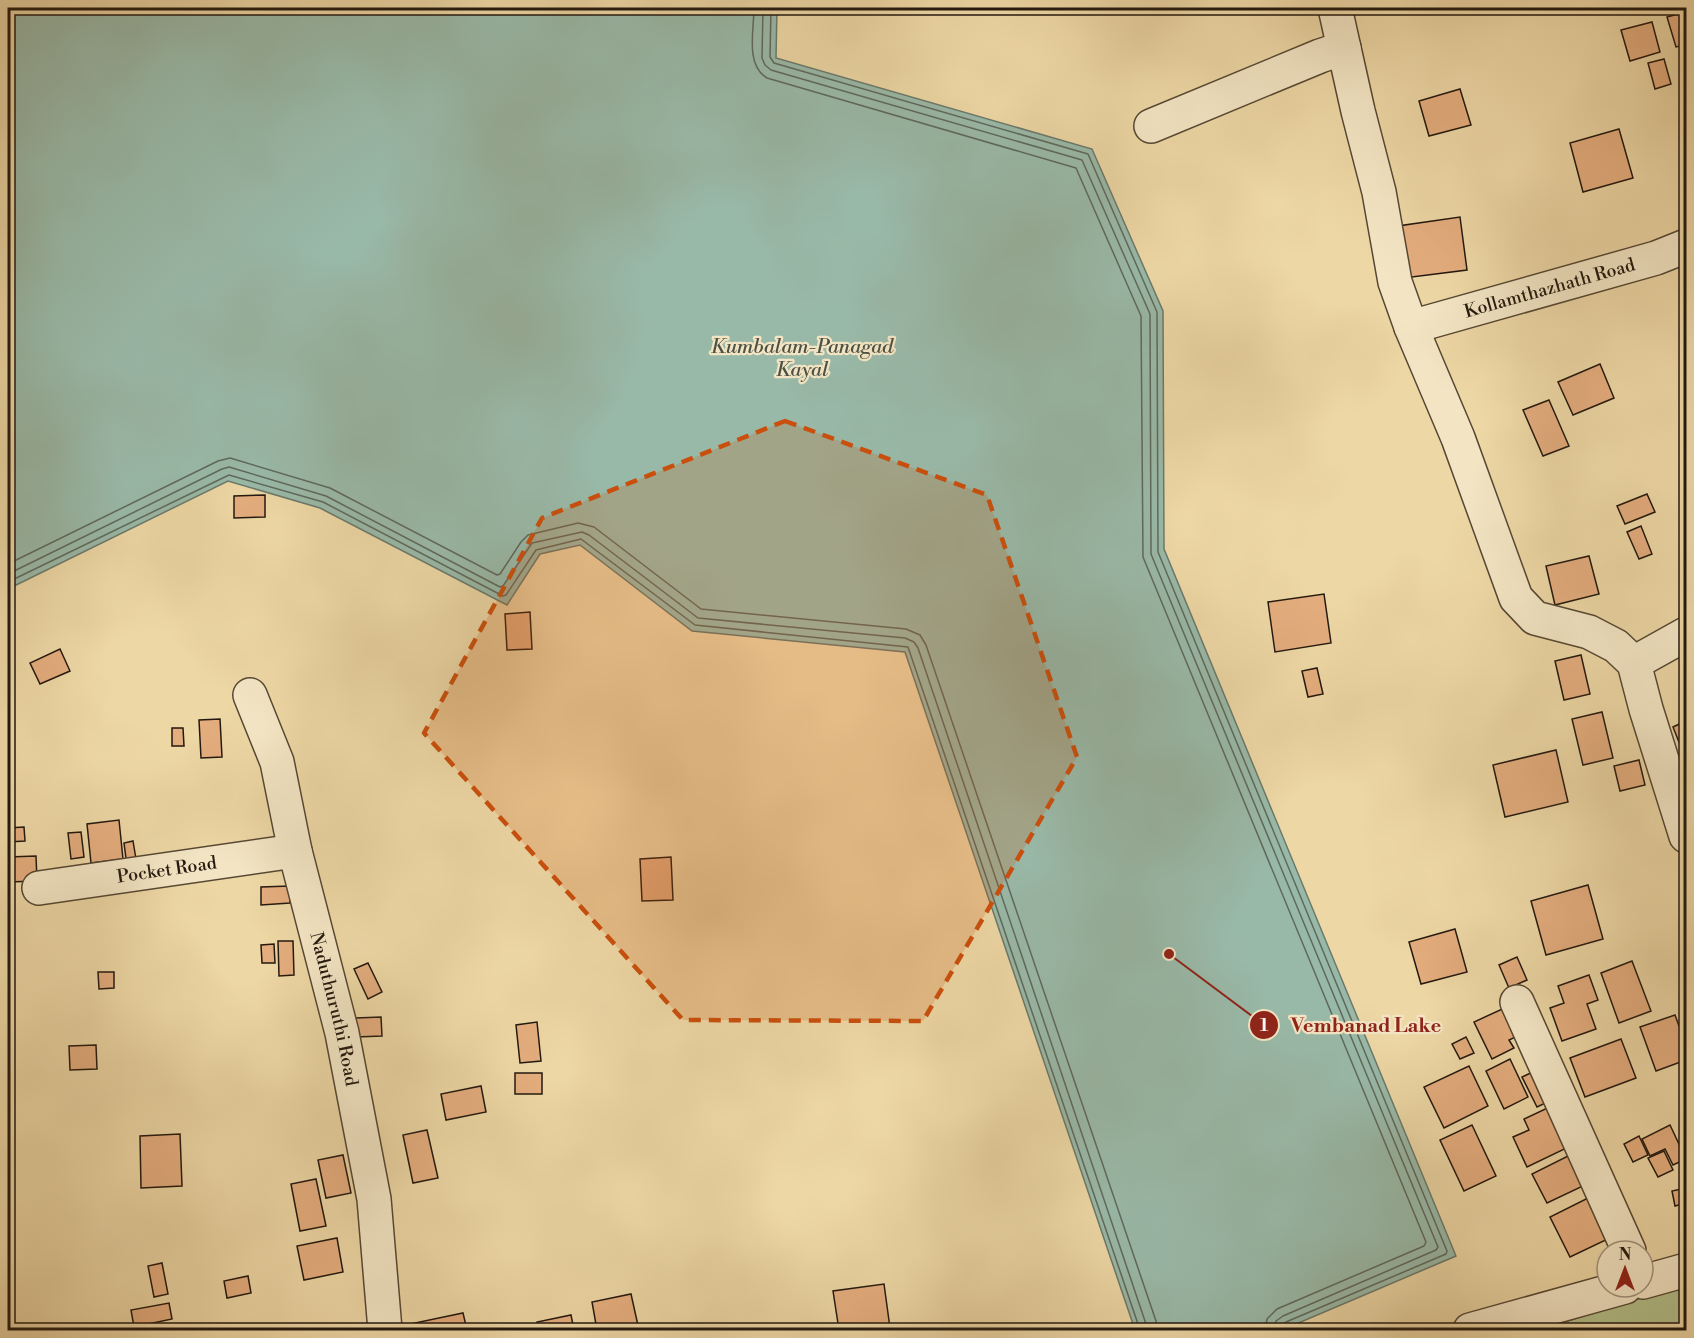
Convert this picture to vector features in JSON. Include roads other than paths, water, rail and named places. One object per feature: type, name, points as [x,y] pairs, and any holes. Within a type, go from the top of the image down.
[{"type":"street","points":[[1335,8],[1379,192],[1395,282],[1411,327],[1458,438],[1516,598],[1535,618],[1588,632],[1616,646],[1634,663],[1646,709],[1684,819]]},
{"type":"street","points":[[1151,126],[1344,48]]},
{"type":"street","name":"Kollamthazhath Road","points":[[1411,327],[1656,258],[1686,246]]},
{"type":"street","points":[[1634,663],[1686,634]]},
{"type":"street","name":"Naduthuruthi Road","points":[[250,696],[277,762],[295,851],[342,1033],[374,1199],[385,1330]]},
{"type":"street","name":"Pocket Road","points":[[39,888],[295,851]]},
{"type":"street","points":[[1517,1002],[1624,1239]]},
{"type":"street","points":[[1655,1279],[1686,1270]]},
{"type":"street","points":[[1470,1330],[1595,1295]]},
{"type":"water","name":"Kumbalam-Panagad Kayal","points":[[8,8],[777,8],[776,58],[1092,149],[1163,311],[1164,549],[1456,1256],[1282,1330],[1135,1330],[905,652],[692,631],[580,545],[540,554],[507,605],[320,508],[228,481],[8,589]]},
{"type":"place","name":"Vembanad Lake","points":[[1169,954]]}]
